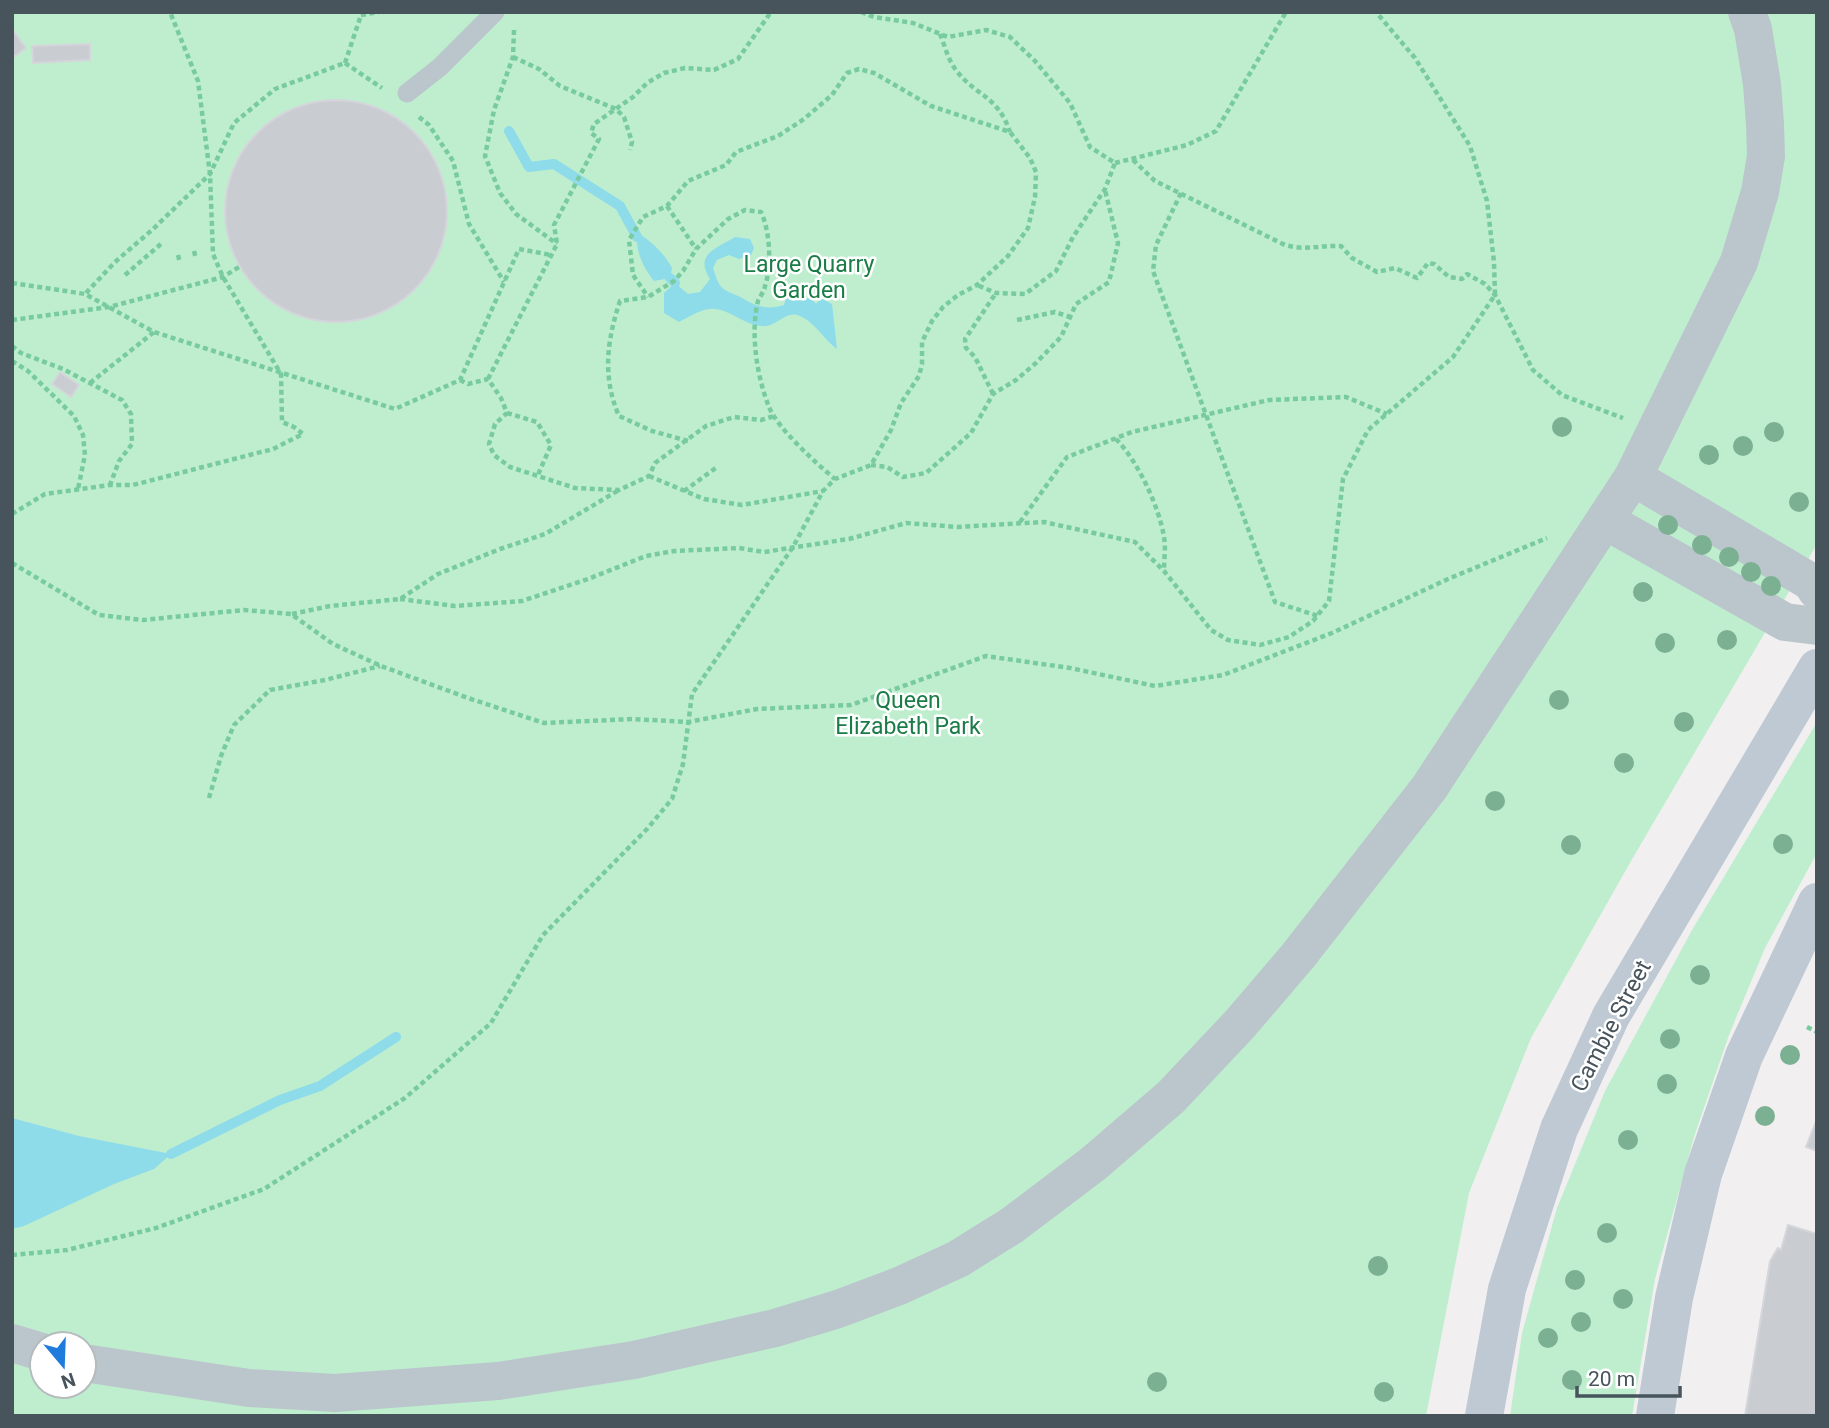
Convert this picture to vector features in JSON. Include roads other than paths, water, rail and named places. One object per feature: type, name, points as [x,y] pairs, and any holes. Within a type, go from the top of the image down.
[{"type":"main road","name":"Cambie Street","points":[[1484,1416],[1507,1289],[1559,1129],[1611,1016],[1817,668]]},
{"type":"main road","points":[[1655,1416],[1674,1298],[1703,1174],[1744,1056],[1817,902]]},
{"type":"street","points":[[98,1365],[249,1388],[335,1393],[498,1381],[635,1360],[775,1328],[838,1309],[899,1286],[958,1259],[1011,1226],[1093,1164],[1171,1097],[1239,1025],[1298,956],[1429,788],[1633,477],[1739,262],[1760,192],[1766,156],[1765,124],[1762,84],[1747,12]]},
{"type":"street","points":[[1633,477],[1811,582],[1817,591]]},
{"type":"street","points":[[1606,521],[1785,622],[1817,626]]},
{"type":"lane","points":[[402,98],[505,14]]},
{"type":"water","points":[[638,233],[665,257],[672,268],[670,278],[654,281],[650,276],[639,252]]},
{"type":"water","points":[[735,237],[750,239],[754,248],[751,255],[739,259],[729,255],[717,260],[713,268],[721,287],[763,307],[784,305],[789,289],[794,288],[804,300],[810,297],[816,304],[821,298],[832,304],[837,349],[800,316],[790,315],[766,326],[758,326],[717,309],[701,311],[679,322],[664,313],[664,293],[675,283],[688,294],[700,292],[710,279],[704,264],[709,253]]},
{"type":"water","points":[[12,1118],[79,1136],[171,1154],[154,1169],[12,1229]]},
{"type":"waterway","points":[[509,131],[529,167],[554,164],[620,206],[637,237]]},
{"type":"waterway","points":[[670,278],[675,283]]},
{"type":"waterway","points":[[171,1154],[280,1100],[320,1086],[396,1037]]},
{"type":"park label","name":"Large Quarry Garden","points":[[809,277]]},
{"type":"park label","name":"Queen Elizabeth Park","points":[[908,713]]}]
